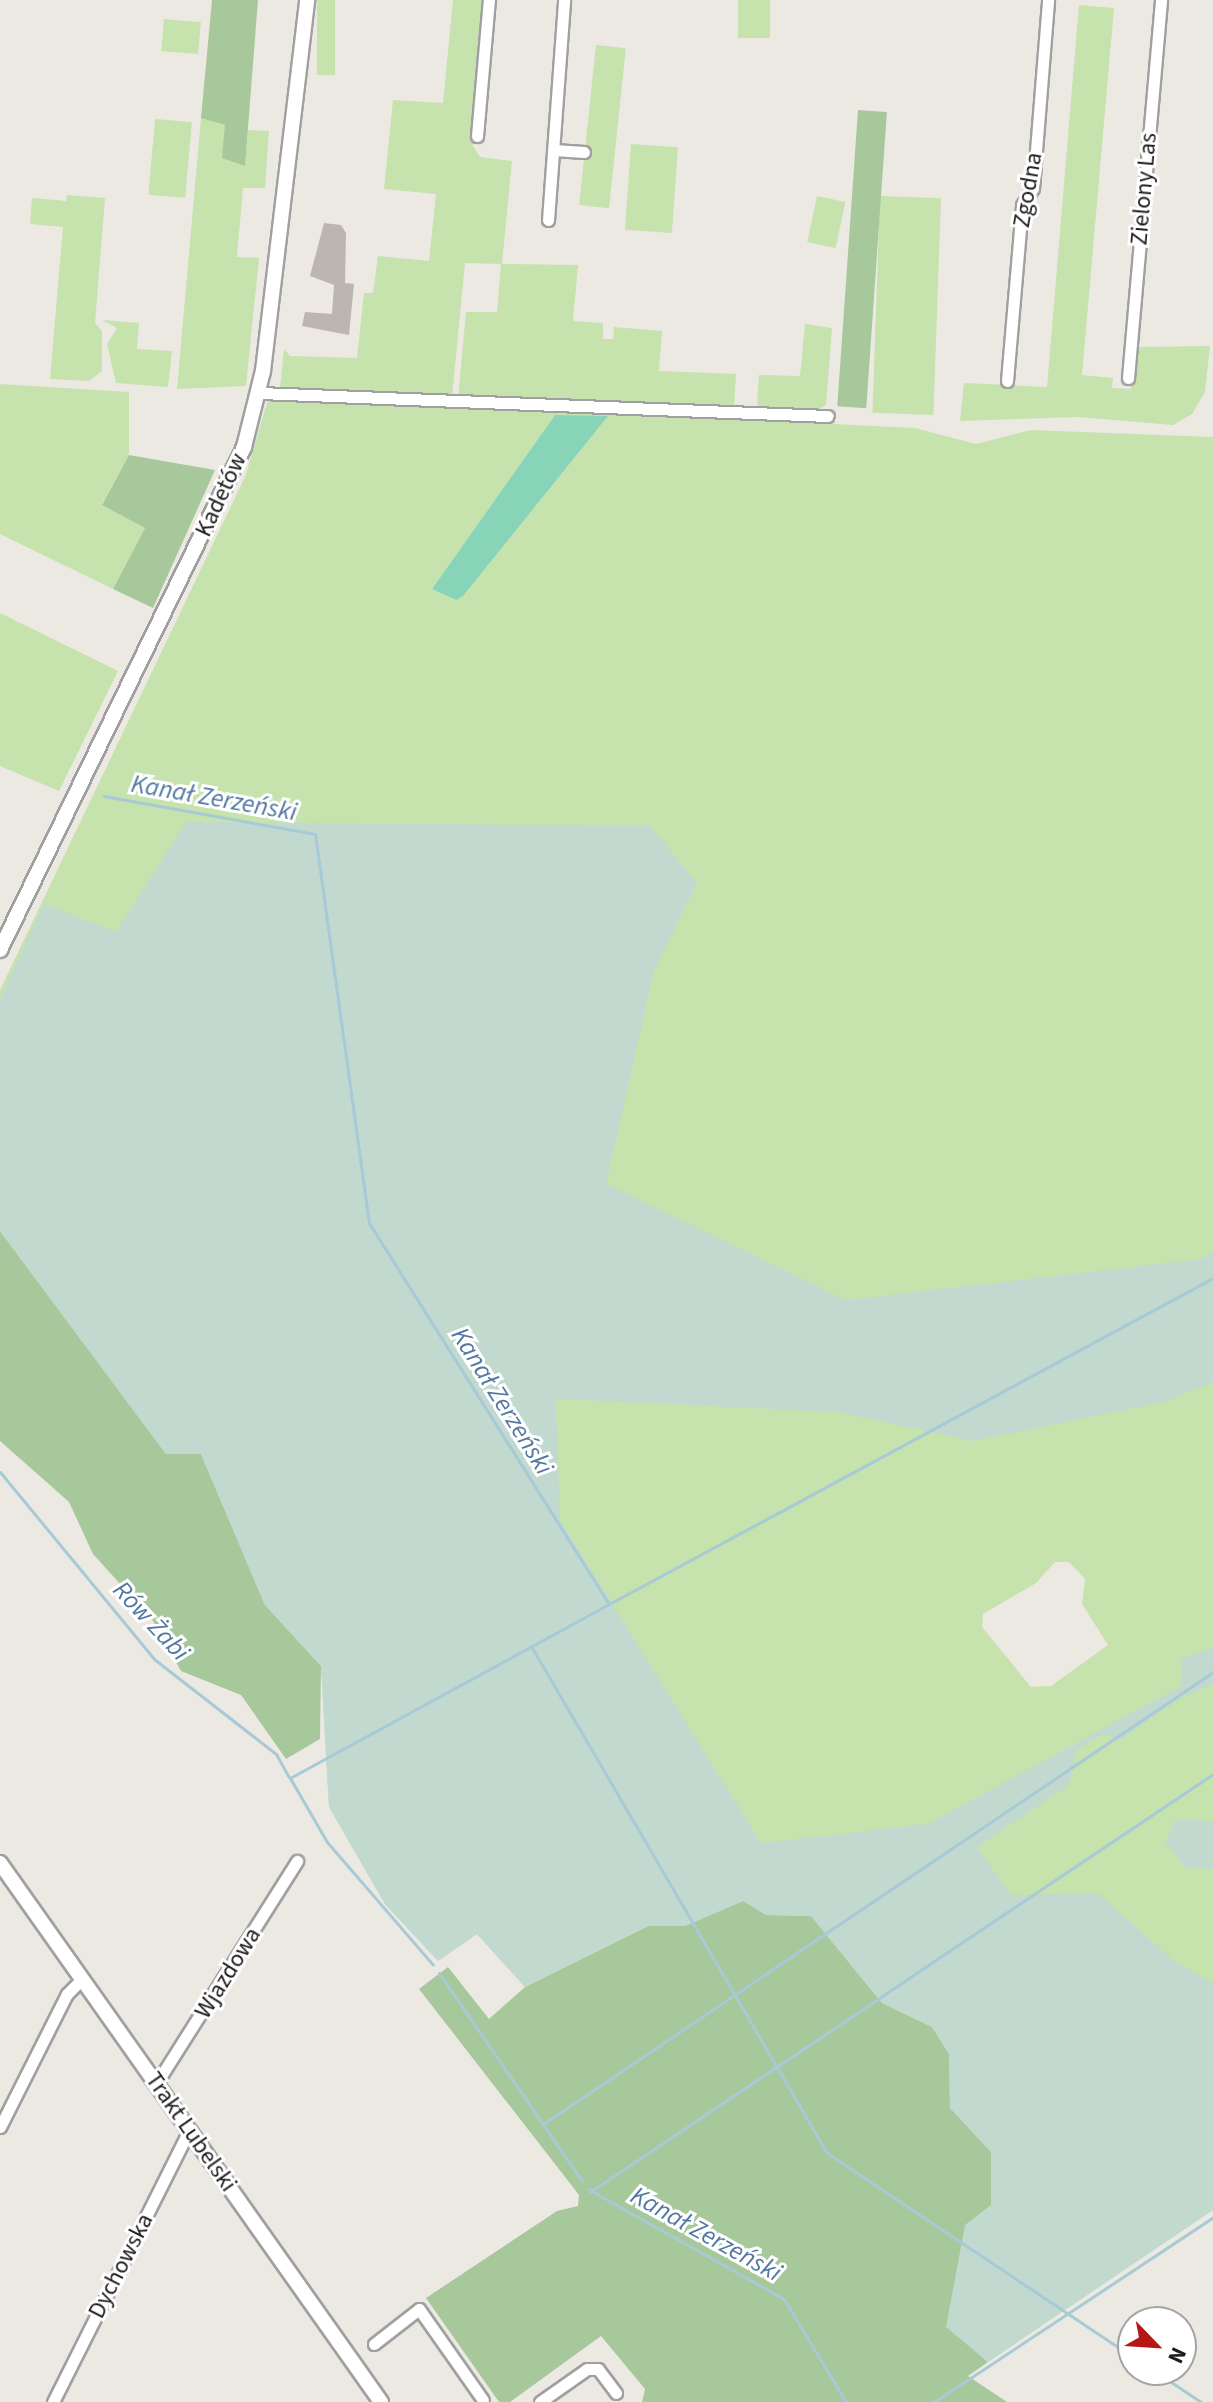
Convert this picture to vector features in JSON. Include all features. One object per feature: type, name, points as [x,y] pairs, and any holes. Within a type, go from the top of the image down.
[{"type":"street","name":"Kadetów","points":[[0,950],[236,468],[260,393],[307,0]]},
{"type":"street","points":[[477,136],[489,0]]},
{"type":"street","points":[[548,220],[564,0]]},
{"type":"street","name":"Zgodna","points":[[1007,381],[1022,205],[1033,188],[1048,0]]},
{"type":"street","name":"Zielony Las","points":[[1128,378],[1161,0]]},
{"type":"street","points":[[554,150],[584,152]]},
{"type":"street","points":[[260,393],[828,416]]},
{"type":"street","name":"Wjazdowa","points":[[156,2084],[297,1861]]},
{"type":"street","name":"Trakt Lubelski","points":[[0,1863],[381,2402]]},
{"type":"street","points":[[0,2127],[67,1994],[82,1979]]},
{"type":"street","name":"Dychowska","points":[[53,2402],[189,2130]]},
{"type":"street","points":[[374,2344],[419,2309],[483,2400]]},
{"type":"street","points":[[540,2402],[587,2369],[598,2369],[616,2393]]},
{"type":"green space","points":[[212,0],[258,0],[245,166],[222,158],[225,125],[201,118]]},
{"type":"green space","points":[[317,0],[335,0],[335,75],[317,75]]},
{"type":"green space","points":[[453,0],[484,0],[473,146],[480,157],[512,161],[502,264],[578,265],[573,321],[603,323],[603,339],[613,339],[614,327],[662,331],[659,371],[736,374],[734,409],[458,398],[466,312],[497,312],[501,264],[465,263],[452,397],[280,388],[284,349],[290,356],[357,358],[364,293],[373,293],[378,256],[429,261],[436,194],[384,189],[393,100],[443,103]]},
{"type":"green space","points":[[738,0],[770,0],[770,38],[738,38]]},
{"type":"green space","points":[[1079,5],[1114,8],[1082,375],[1113,378],[1112,388],[1131,389],[1136,347],[1210,346],[1205,392],[1192,414],[1173,425],[1078,417],[960,421],[964,383],[1047,387]]},
{"type":"green space","points":[[164,19],[201,22],[198,54],[161,51]]},
{"type":"green space","points":[[596,45],[626,48],[609,208],[579,205]]},
{"type":"green space","points":[[858,110],[887,112],[866,408],[837,406]]},
{"type":"green space","points":[[201,118],[225,125],[245,165],[248,130],[269,131],[265,188],[243,188],[237,257],[259,258],[246,386],[177,389]]},
{"type":"green space","points":[[155,119],[192,122],[185,198],[148,195]]},
{"type":"green space","points":[[631,144],[678,147],[672,233],[625,230]]},
{"type":"green space","points":[[67,195],[105,198],[95,323],[102,331],[102,371],[89,381],[50,379],[63,227],[30,224],[32,198],[66,201]]},
{"type":"green space","points":[[817,196],[845,202],[836,248],[807,242]]},
{"type":"green space","points":[[880,196],[941,198],[933,415],[872,413]]},
{"type":"green space","points":[[102,320],[139,323],[137,349],[172,351],[168,387],[116,383],[107,344],[117,328]]},
{"type":"green space","points":[[805,324],[832,328],[826,405],[815,412],[763,410],[757,404],[759,375],[800,376]]},
{"type":"green space","points":[[0,384],[129,392],[129,455],[102,504],[145,528],[113,589],[0,534]]},
{"type":"green space","points":[[269,396],[915,428],[976,444],[1031,430],[1213,437],[1213,2210],[988,2362],[647,1926],[525,1987],[477,1934],[438,1961],[385,1904],[329,1807],[321,1666],[265,1605],[201,1454],[166,1454],[0,1231],[0,990],[245,477]],"holes":[[[555,415],[607,417],[463,596],[455,600],[432,589]],[[1055,1562],[1069,1562],[1085,1579],[1082,1604],[1108,1645],[1051,1686],[1031,1687],[982,1627],[983,1614],[1036,1583]]]},
{"type":"green space","points":[[555,415],[608,416],[463,596],[456,600],[432,589]]},
{"type":"green space","points":[[129,455],[215,470],[153,608],[113,589],[145,528],[102,505]]},
{"type":"green space","points":[[0,613],[118,671],[59,791],[0,766]]},
{"type":"green space","points":[[186,822],[650,826],[697,883],[654,971],[606,1184],[846,1300],[1202,1259],[1213,1252],[1213,1382],[1163,1402],[973,1441],[837,1412],[556,1399],[560,1520],[761,1843],[928,1824],[1181,1686],[1181,1659],[1213,1647],[1213,1684],[1179,1699],[1121,1739],[1104,1734],[1076,1750],[1069,1785],[977,1847],[1011,1895],[1098,1893],[1175,1962],[1213,1983],[1213,2210],[988,2362],[946,2327],[965,2225],[991,2205],[991,2152],[950,2108],[949,2054],[932,2027],[882,2003],[811,1916],[766,1915],[743,1901],[685,1926],[647,1926],[525,1987],[477,1934],[438,1961],[385,1904],[329,1807],[321,1666],[265,1605],[201,1454],[166,1454],[0,1231],[0,999],[44,904],[116,932]]},
{"type":"green space","points":[[0,1231],[166,1454],[201,1454],[265,1605],[321,1666],[320,1739],[286,1759],[241,1695],[181,1671],[152,1619],[93,1554],[69,1502],[0,1441]]},
{"type":"green space","points":[[1176,1819],[1213,1821],[1213,1869],[1186,1868],[1165,1842]]},
{"type":"green space","points":[[743,1901],[766,1915],[811,1916],[882,2003],[932,2027],[949,2054],[950,2108],[991,2152],[991,2206],[947,2326],[988,2362],[968,2376],[1007,2402],[642,2402],[645,2389],[601,2336],[510,2402],[499,2402],[426,2298],[557,2211],[578,2206],[579,2195],[419,1989],[448,1967],[489,2019],[525,1987],[648,1926],[685,1926]]},
{"type":"building","points":[[324,223],[341,225],[346,233],[345,283],[354,284],[349,335],[302,326],[305,312],[332,314],[334,285],[310,276]]},
{"type":"waterway","name":"Kanał Zerzeński","points":[[104,796],[315,834],[369,1223],[609,1604],[290,1778],[327,1842],[433,1965]]},
{"type":"waterway","points":[[609,1604],[1213,1278]]},
{"type":"waterway","name":"Rów Żabi","points":[[0,1472],[154,1659],[276,1754],[289,1777]]},
{"type":"waterway","points":[[531,1646],[827,2153],[1117,2346]]},
{"type":"waterway","points":[[543,2124],[1213,1672]]},
{"type":"waterway","points":[[590,2192],[1213,1774]]},
{"type":"waterway","name":"Kanał Zerzeński","points":[[439,1973],[582,2181]]},
{"type":"waterway","name":"Kanał Zerzeński","points":[[588,2189],[784,2299],[846,2402]]},
{"type":"waterway","points":[[934,2402],[1213,2217]]},
{"type":"waterway","points":[[1177,2386],[1201,2402]]}]
